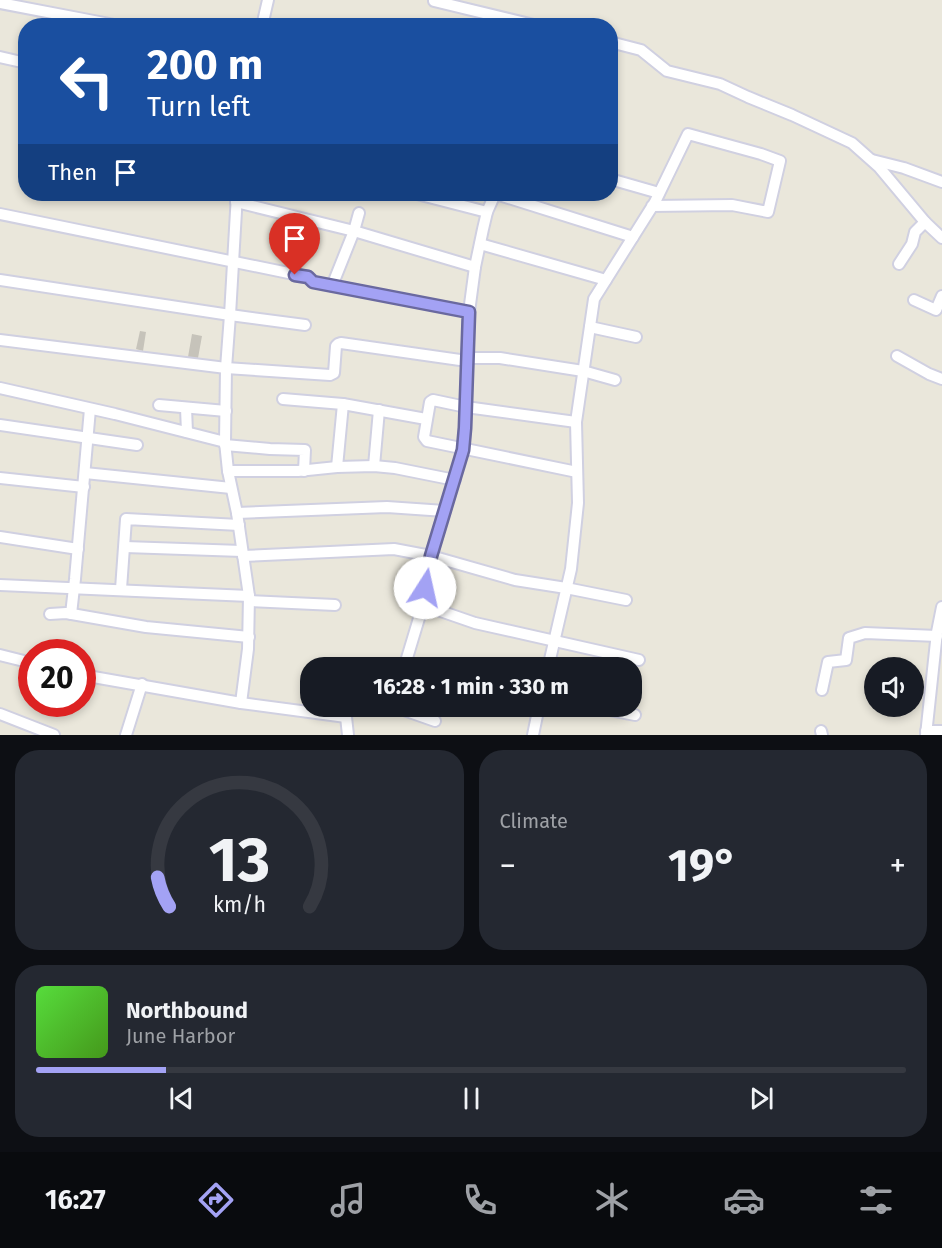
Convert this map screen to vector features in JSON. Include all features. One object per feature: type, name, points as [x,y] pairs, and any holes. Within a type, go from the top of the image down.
[{"type":"street","points":[[264,18],[268,0]]},
{"type":"street","points":[[434,1],[504,18]]},
{"type":"street","points":[[0,3],[78,18]]},
{"type":"street","points":[[618,44],[641,50],[667,71],[720,84],[852,143],[895,185],[925,222],[942,238]]},
{"type":"street","points":[[0,57],[18,61]]},
{"type":"street","points":[[550,657],[570,569],[578,502],[576,422],[594,299],[652,206],[688,134],[780,161],[768,212],[732,205],[652,206]]},
{"type":"street","points":[[869,159],[904,168],[942,182]]},
{"type":"street","points":[[618,181],[659,193]]},
{"type":"street","points":[[236,201],[226,368],[225,443],[249,599],[249,648],[242,703]]},
{"type":"street","points":[[247,201],[475,267]]},
{"type":"street","points":[[444,201],[487,212]]},
{"type":"street","points":[[407,657],[423,605],[431,556],[463,450],[469,312],[475,267],[487,212],[492,201]]},
{"type":"street","points":[[517,201],[633,237]]},
{"type":"street","points":[[332,286],[359,213]]},
{"type":"street","points":[[0,214],[308,277],[313,282],[332,286],[469,312]]},
{"type":"street","points":[[899,264],[912,244],[915,232],[925,222]]},
{"type":"street","points":[[480,244],[606,280]]},
{"type":"street","points":[[0,280],[305,325]]},
{"type":"street","points":[[914,300],[936,310],[942,296]]},
{"type":"street","points":[[590,327],[636,337]]},
{"type":"street","points":[[0,340],[226,368],[330,375],[334,373],[336,346],[341,343],[467,360],[500,358],[583,371],[615,380]]},
{"type":"street","points":[[897,356],[942,379]]},
{"type":"street","points":[[0,388],[225,443],[270,449],[304,450],[304,471]]},
{"type":"street","points":[[283,399],[343,404],[426,419]]},
{"type":"street","points":[[576,422],[431,401],[424,440],[463,450],[577,472]]},
{"type":"street","points":[[337,467],[343,404]]},
{"type":"street","points":[[159,405],[226,411]]},
{"type":"street","points":[[186,408],[187,432]]},
{"type":"street","points":[[71,614],[90,409]]},
{"type":"street","points":[[374,466],[379,410]]},
{"type":"street","points":[[0,425],[137,445]]},
{"type":"street","points":[[228,471],[304,471],[374,466],[455,480]]},
{"type":"street","points":[[85,472],[231,488]]},
{"type":"street","points":[[0,478],[84,487]]},
{"type":"street","points":[[237,513],[387,507],[445,511]]},
{"type":"street","points":[[121,589],[126,519],[238,525]]},
{"type":"street","points":[[0,537],[78,549]]},
{"type":"street","points":[[125,547],[243,554],[394,549],[431,556],[515,580],[626,600]]},
{"type":"street","points":[[0,585],[121,589],[335,605]]},
{"type":"street","points":[[423,605],[475,623],[626,657]]},
{"type":"street","points":[[942,607],[926,733],[942,732]]},
{"type":"street","points":[[50,614],[71,614],[146,627],[249,637]]},
{"type":"street","points":[[822,690],[828,662],[846,660],[849,638],[866,633],[937,636]]},
{"type":"street","points":[[0,655],[18,660]]},
{"type":"street","points":[[96,677],[242,703],[300,708]]},
{"type":"street","points":[[126,735],[142,684]]},
{"type":"street","points":[[0,714],[54,735]]},
{"type":"street","points":[[346,717],[348,735]]},
{"type":"street","points":[[424,717],[435,721]]},
{"type":"street","points":[[533,735],[537,717]]},
{"type":"building","points":[[140,331],[146,332],[143,351],[136,349]]},
{"type":"building","points":[[192,334],[202,336],[198,358],[188,357]]},
{"type":"route","points":[[295,275],[308,277],[313,282],[469,312],[463,450],[431,556],[425,588]]}]
